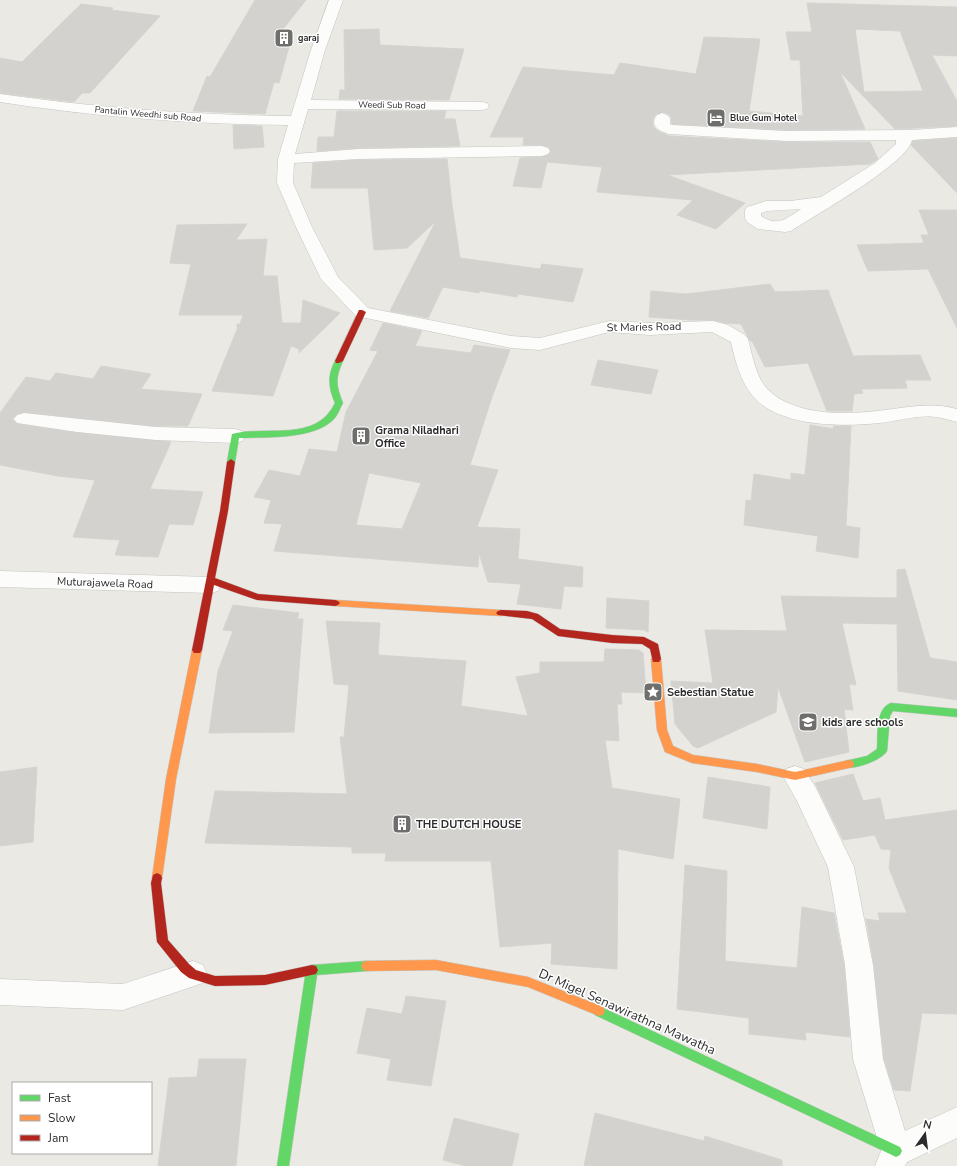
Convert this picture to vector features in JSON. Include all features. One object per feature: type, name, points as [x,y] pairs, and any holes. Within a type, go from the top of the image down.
[{"type":"street","points":[[24,419],[136,433],[190,436],[235,436],[304,431],[327,421],[335,412],[339,403],[332,387],[337,366],[362,312],[330,279],[307,234],[285,183],[286,159],[318,50],[336,0]]},
{"type":"street","name":"Pantalin Weedhi sub Road","points":[[0,98],[135,115],[228,120],[297,121]]},
{"type":"street","name":"Weedi Sub Road","points":[[302,104],[482,106]]},
{"type":"street","points":[[662,118],[662,126],[675,130],[788,136],[905,135],[957,132]]},
{"type":"street","points":[[827,201],[881,166],[903,145],[905,135]]},
{"type":"street","points":[[286,159],[358,154],[542,151]]},
{"type":"street","name":"St Maries Road","points":[[362,312],[511,342],[540,344],[609,326],[650,329],[713,326],[722,329],[739,339],[748,373],[762,395],[785,408],[802,415],[827,419],[878,418],[926,410],[942,411],[957,416]]},
{"type":"street","points":[[193,974],[185,968],[163,942],[156,883],[171,779],[224,511],[235,436]]},
{"type":"street","name":"Muturajawela Road","points":[[0,579],[210,583]]},
{"type":"street","points":[[210,583],[257,596],[400,608],[527,614],[534,616],[558,632],[612,639],[644,641],[655,646],[662,730],[669,749],[692,759],[757,768],[794,776],[870,759],[882,751],[885,715],[891,706],[957,712]]},
{"type":"street","points":[[794,776],[807,795],[841,867],[859,965],[868,1059],[893,1159],[957,1122]]},
{"type":"street","name":"Dr Migel Senawirathna Mawatha","points":[[193,974],[215,981],[265,980],[312,970],[360,966],[436,965],[528,982],[626,1024],[893,1159]]},
{"type":"street","points":[[283,1166],[312,970]]},
{"type":"street","points":[[0,992],[123,997],[193,974]]},
{"type":"building","points":[[255,0],[306,0],[280,33],[293,32],[279,83],[274,82],[265,114],[193,111],[207,76],[210,77]]},
{"type":"building","points":[[807,3],[957,7],[957,56],[932,55],[957,101],[957,126],[895,129],[840,72],[865,129],[787,130],[672,124],[671,117],[668,114],[663,112],[656,114],[653,119],[653,126],[658,131],[669,136],[787,142],[870,142],[878,159],[870,164],[667,175],[745,203],[716,229],[677,215],[693,200],[597,192],[602,167],[547,162],[541,188],[513,186],[520,158],[542,157],[548,155],[551,152],[549,147],[542,145],[523,145],[524,137],[490,137],[523,67],[614,75],[620,63],[696,74],[704,37],[760,39],[749,111],[803,116],[800,60],[791,60],[786,32],[812,32]],"holes":[[[855,29],[900,31],[923,91],[864,92]]]},
{"type":"building","points":[[81,4],[113,8],[111,10],[160,16],[90,93],[82,93],[74,102],[0,93],[0,58],[22,62]]},
{"type":"building","points":[[379,29],[380,45],[464,49],[449,100],[339,99],[340,90],[345,90],[344,30]]},
{"type":"building","points":[[337,111],[446,111],[444,119],[455,119],[460,146],[358,148],[317,151],[318,137],[334,137]]},
{"type":"building","points":[[233,125],[262,126],[264,147],[234,149]]},
{"type":"building","points":[[957,138],[957,193],[911,145],[913,141]]},
{"type":"building","points":[[447,159],[460,258],[540,269],[542,264],[583,269],[573,302],[518,294],[517,297],[480,291],[479,293],[443,287],[428,318],[390,311],[436,221],[407,248],[374,250],[368,188],[311,188],[313,163],[358,160]]},
{"type":"building","points":[[919,210],[957,210],[957,328],[928,269],[868,271],[857,245],[924,243],[921,235],[929,235]]},
{"type":"building","points":[[247,224],[236,240],[267,239],[263,276],[277,276],[282,323],[301,323],[303,300],[340,313],[299,353],[299,349],[291,346],[273,396],[212,391],[238,327],[237,324],[240,324],[243,315],[179,315],[191,264],[170,263],[177,225]]},
{"type":"building","points":[[770,284],[775,292],[828,290],[853,356],[920,355],[931,380],[905,380],[907,388],[861,389],[863,393],[854,394],[852,411],[827,411],[808,363],[765,367],[752,341],[750,341],[741,324],[725,323],[713,320],[649,317],[651,291],[686,294]]},
{"type":"building","points":[[383,323],[422,331],[415,346],[471,353],[474,345],[510,350],[492,397],[470,465],[498,470],[477,527],[520,529],[518,559],[583,567],[582,587],[564,586],[561,609],[517,604],[521,584],[488,582],[479,553],[478,567],[274,551],[282,524],[264,523],[271,500],[254,497],[269,470],[300,476],[309,449],[337,452],[346,412],[378,351],[370,350]],"holes":[[[369,473],[421,483],[402,529],[356,525]]]},
{"type":"building","points":[[598,360],[658,370],[651,394],[591,385]]},
{"type":"building","points":[[101,366],[151,374],[141,389],[202,394],[188,426],[156,426],[24,412],[17,414],[12,419],[17,424],[77,433],[171,442],[150,489],[203,492],[193,525],[169,524],[158,557],[115,555],[120,540],[73,537],[95,480],[58,476],[0,465],[0,413],[26,377],[50,381],[56,373],[93,379]]},
{"type":"building","points":[[810,425],[834,429],[833,426],[851,426],[846,526],[860,528],[858,558],[816,551],[818,536],[744,525],[746,500],[751,501],[754,474],[791,480],[791,473],[805,475]]},
{"type":"building","points":[[905,569],[930,658],[957,662],[957,700],[898,691],[897,624],[842,623],[856,685],[849,684],[853,710],[844,709],[849,752],[805,762],[778,687],[776,712],[698,748],[693,746],[675,724],[671,681],[713,683],[705,630],[787,631],[781,596],[897,598],[897,570]]},
{"type":"building","points":[[607,598],[649,601],[648,632],[644,630],[606,628]]},
{"type":"building","points":[[233,605],[299,613],[297,619],[303,619],[294,732],[209,733],[218,671],[233,631],[223,630]]},
{"type":"building","points":[[326,621],[380,623],[378,655],[466,661],[461,706],[528,716],[516,677],[540,673],[540,662],[604,662],[605,649],[639,650],[643,653],[646,693],[621,692],[622,704],[617,704],[619,741],[605,740],[612,788],[680,799],[673,859],[618,849],[617,969],[551,964],[552,943],[500,947],[491,861],[385,861],[386,853],[352,853],[352,847],[205,843],[215,791],[347,794],[340,737],[344,737],[349,685],[334,684]]},
{"type":"building","points":[[37,767],[33,842],[0,846],[0,772]]},
{"type":"building","points":[[853,774],[863,801],[880,798],[885,820],[957,810],[957,1014],[922,1013],[910,1091],[894,1090],[884,1059],[874,965],[866,919],[880,921],[878,913],[907,913],[889,868],[891,850],[881,849],[875,835],[843,840],[815,783]]},
{"type":"building","points":[[708,777],[770,787],[767,829],[703,818]]},
{"type":"building","points":[[685,865],[727,871],[725,961],[797,968],[802,907],[834,913],[844,965],[850,1037],[805,1032],[806,1040],[749,1034],[749,1018],[677,1009]]},
{"type":"building","points":[[406,996],[446,1001],[431,1086],[387,1080],[391,1059],[357,1053],[367,1008],[402,1014]]},
{"type":"building","points":[[199,1059],[246,1059],[236,1166],[158,1166],[169,1078],[197,1077]]},
{"type":"building","points":[[595,1113],[704,1141],[705,1136],[782,1160],[782,1166],[584,1166]]},
{"type":"building","points":[[454,1118],[519,1134],[512,1166],[466,1166],[443,1160]]},
{"type":"traffic: fast","points":[[231,462],[235,436],[285,433],[311,429],[321,425],[331,417],[339,403],[333,387],[334,373],[339,361]]},
{"type":"traffic: fast","points":[[849,764],[870,759],[882,751],[885,715],[891,707],[957,713]]},
{"type":"traffic: fast","points":[[283,1166],[312,970],[367,966]]},
{"type":"traffic: fast","points":[[599,1011],[896,1151]]},
{"type":"traffic: slow","points":[[335,603],[501,613]]},
{"type":"traffic: slow","points":[[157,878],[171,779],[197,650]]},
{"type":"traffic: slow","points":[[656,659],[662,730],[669,749],[692,759],[757,768],[795,776],[849,764]]},
{"type":"traffic: slow","points":[[367,966],[436,965],[528,982],[599,1011]]},
{"type":"traffic: jam","points":[[339,361],[362,312]]},
{"type":"traffic: jam","points":[[197,650],[224,511],[231,462]]},
{"type":"traffic: jam","points":[[210,580],[257,597],[335,603]]},
{"type":"traffic: jam","points":[[501,613],[527,614],[535,616],[558,632],[612,639],[644,641],[655,647],[656,659]]},
{"type":"traffic: jam","points":[[157,878],[156,883],[163,942],[185,968],[193,974],[215,981],[265,980],[312,970]]},
{"type":"place","name":"garaj","points":[[284,38]]},
{"type":"place","name":"Blue Gum Hotel","points":[[716,118]]},
{"type":"place","name":"Grama Niladhari Office","points":[[361,436]]},
{"type":"place","name":"Sebestian Statue","points":[[653,692]]},
{"type":"place","name":"kids are schools","points":[[808,722]]},
{"type":"place","name":"THE DUTCH HOUSE","points":[[402,824]]}]
